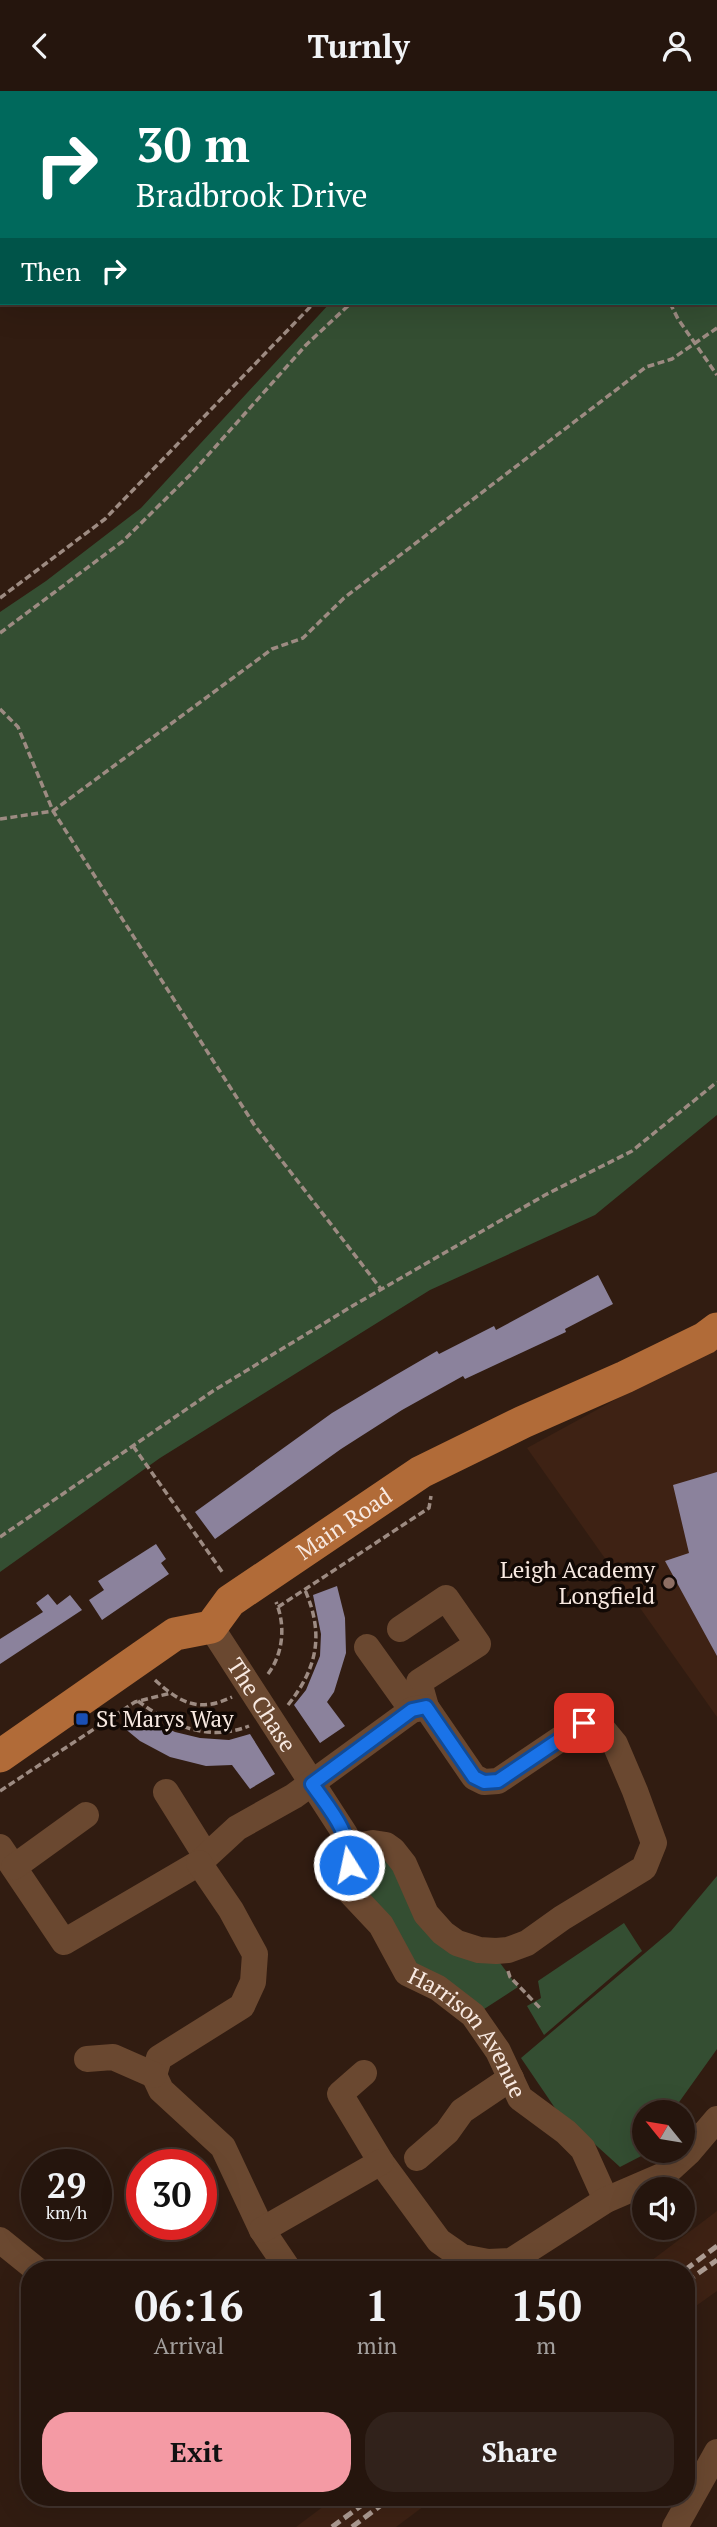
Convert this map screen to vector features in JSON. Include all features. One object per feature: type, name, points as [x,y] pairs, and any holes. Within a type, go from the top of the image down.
[{"type":"main road","name":"Main Road","points":[[211,1627],[230,1601],[421,1472],[523,1422],[625,1377],[705,1338],[717,1329]]},
{"type":"main road","points":[[0,1756],[175,1633],[211,1627]]},
{"type":"street","points":[[400,1629],[446,1598],[478,1644],[419,1682],[419,1708]]},
{"type":"street","name":"The Chase","points":[[211,1627],[312,1784]]},
{"type":"street","points":[[312,1784],[342,1829],[350,1847],[373,1843],[391,1848],[404,1864],[421,1906],[438,1928],[462,1945],[479,1950],[496,1951],[527,1944],[562,1918],[644,1868],[654,1843],[615,1744],[601,1727],[584,1723],[498,1781],[484,1782],[474,1777],[367,1647]]},
{"type":"street","points":[[86,1815],[7,1857],[64,1942],[203,1860],[237,1828],[279,1806],[419,1708]]},
{"type":"street","points":[[154,2075],[159,2058],[242,2006],[253,1982],[255,1954],[166,1792]]},
{"type":"street","name":"Harrison Avenue","points":[[350,1847],[346,1879],[351,1893],[388,1934],[407,1973],[438,1988],[472,2015],[498,2051],[518,2094],[526,2104],[559,2126],[580,2145],[606,2200]]},
{"type":"street","points":[[87,2059],[113,2057],[154,2075],[161,2090],[223,2147],[262,2230],[283,2261]]},
{"type":"street","points":[[364,2074],[340,2094],[381,2162],[439,2241],[462,2257],[483,2261]]},
{"type":"street","points":[[417,2158],[447,2132],[462,2111],[511,2078]]},
{"type":"street","points":[[511,2261],[606,2200],[664,2175],[688,2153],[717,2119]]},
{"type":"street","points":[[262,2230],[381,2162]]},
{"type":"street","points":[[0,2240],[26,2261]]},
{"type":"street","points":[[695,2491],[717,2452]]},
{"type":"street","points":[[675,2527],[687,2506]]},
{"type":"path","points":[[0,598],[105,519],[312,305]]},
{"type":"path","points":[[0,633],[123,541],[192,473],[306,345],[349,305]]},
{"type":"path","points":[[671,305],[694,344],[717,375]]},
{"type":"path","points":[[0,819],[53,811],[272,649],[303,638],[344,598],[646,367],[672,359],[717,328]]},
{"type":"path","points":[[0,709],[18,727],[53,811],[255,1126],[381,1289]]},
{"type":"path","points":[[0,1537],[213,1391],[381,1289],[545,1195],[632,1151],[717,1082]]},
{"type":"path","points":[[133,1446],[239,1595]]},
{"type":"path","points":[[278,1607],[429,1509],[434,1466]]},
{"type":"path","points":[[279,1697],[286,1707],[310,1671],[316,1645],[315,1613],[305,1590]]},
{"type":"path","points":[[0,1791],[138,1701],[171,1693]]},
{"type":"path","points":[[230,1697],[237,1707]]},
{"type":"path","points":[[138,1701],[173,1724],[194,1730],[222,1734],[234,1732],[250,1726],[243,1717]]},
{"type":"path","points":[[496,1951],[510,1977],[541,2009]]},
{"type":"shaded area","name":"Leigh Academy Longfield","points":[[717,1344],[717,1717],[527,1448]]},
{"type":"shaded area","points":[[717,2211],[717,2291],[695,2307],[695,2261],[651,2261],[679,2240],[695,2240],[695,2228]]},
{"type":"shaded area","points":[[324,2506],[424,2506],[396,2527],[296,2527]]},
{"type":"green space","points":[[328,305],[717,305],[717,1115],[595,1215],[430,1290],[160,1458],[0,1572],[0,612],[46,581],[141,508]]},
{"type":"green space","points":[[378,1849],[409,1891],[500,1963],[518,1987],[478,2013],[423,1974],[357,1890],[359,1857]]},
{"type":"green space","points":[[717,1876],[717,2049],[681,2100],[632,2100],[632,2161],[620,2167],[555,2108],[521,2058],[671,1931]]},
{"type":"green space","points":[[624,1923],[642,1951],[544,2035],[527,2006],[541,1998],[538,1981]]},
{"type":"building","points":[[598,1275],[613,1304],[565,1329],[566,1332],[465,1379],[463,1376],[402,1410],[341,1449],[215,1539],[195,1512],[332,1413],[394,1376],[437,1351],[439,1354],[494,1326],[496,1330]]},
{"type":"building","points":[[717,1472],[717,1656],[665,1561],[689,1553],[673,1485]]},
{"type":"building","points":[[156,1544],[166,1559],[161,1563],[169,1574],[102,1620],[89,1600],[104,1590],[98,1581]]},
{"type":"building","points":[[337,1586],[345,1618],[346,1653],[334,1692],[327,1702],[345,1726],[320,1743],[294,1705],[306,1690],[320,1656],[321,1634],[313,1595]]},
{"type":"building","points":[[48,1594],[57,1605],[70,1595],[82,1610],[0,1664],[0,1639],[43,1612],[36,1603]]},
{"type":"building","points":[[141,1710],[154,1722],[175,1732],[200,1738],[229,1740],[250,1734],[275,1774],[250,1789],[232,1765],[206,1766],[170,1757],[140,1741],[123,1727]]},
{"type":"railway","points":[[695,2262],[717,2246]]},
{"type":"railway","points":[[695,2276],[717,2260]]},
{"type":"railway","points":[[332,2527],[361,2506]]},
{"type":"railway","points":[[352,2527],[380,2506]]},
{"type":"place","name":"Leigh Academy Longfield","points":[[669,1583]]},
{"type":"place","name":"St Marys Way","points":[[82,1719]]},
{"type":"route","points":[[349,1865],[350,1847],[345,1834],[312,1784],[412,1710],[426,1707],[474,1777],[484,1782],[498,1781],[537,1752],[584,1723]]}]
